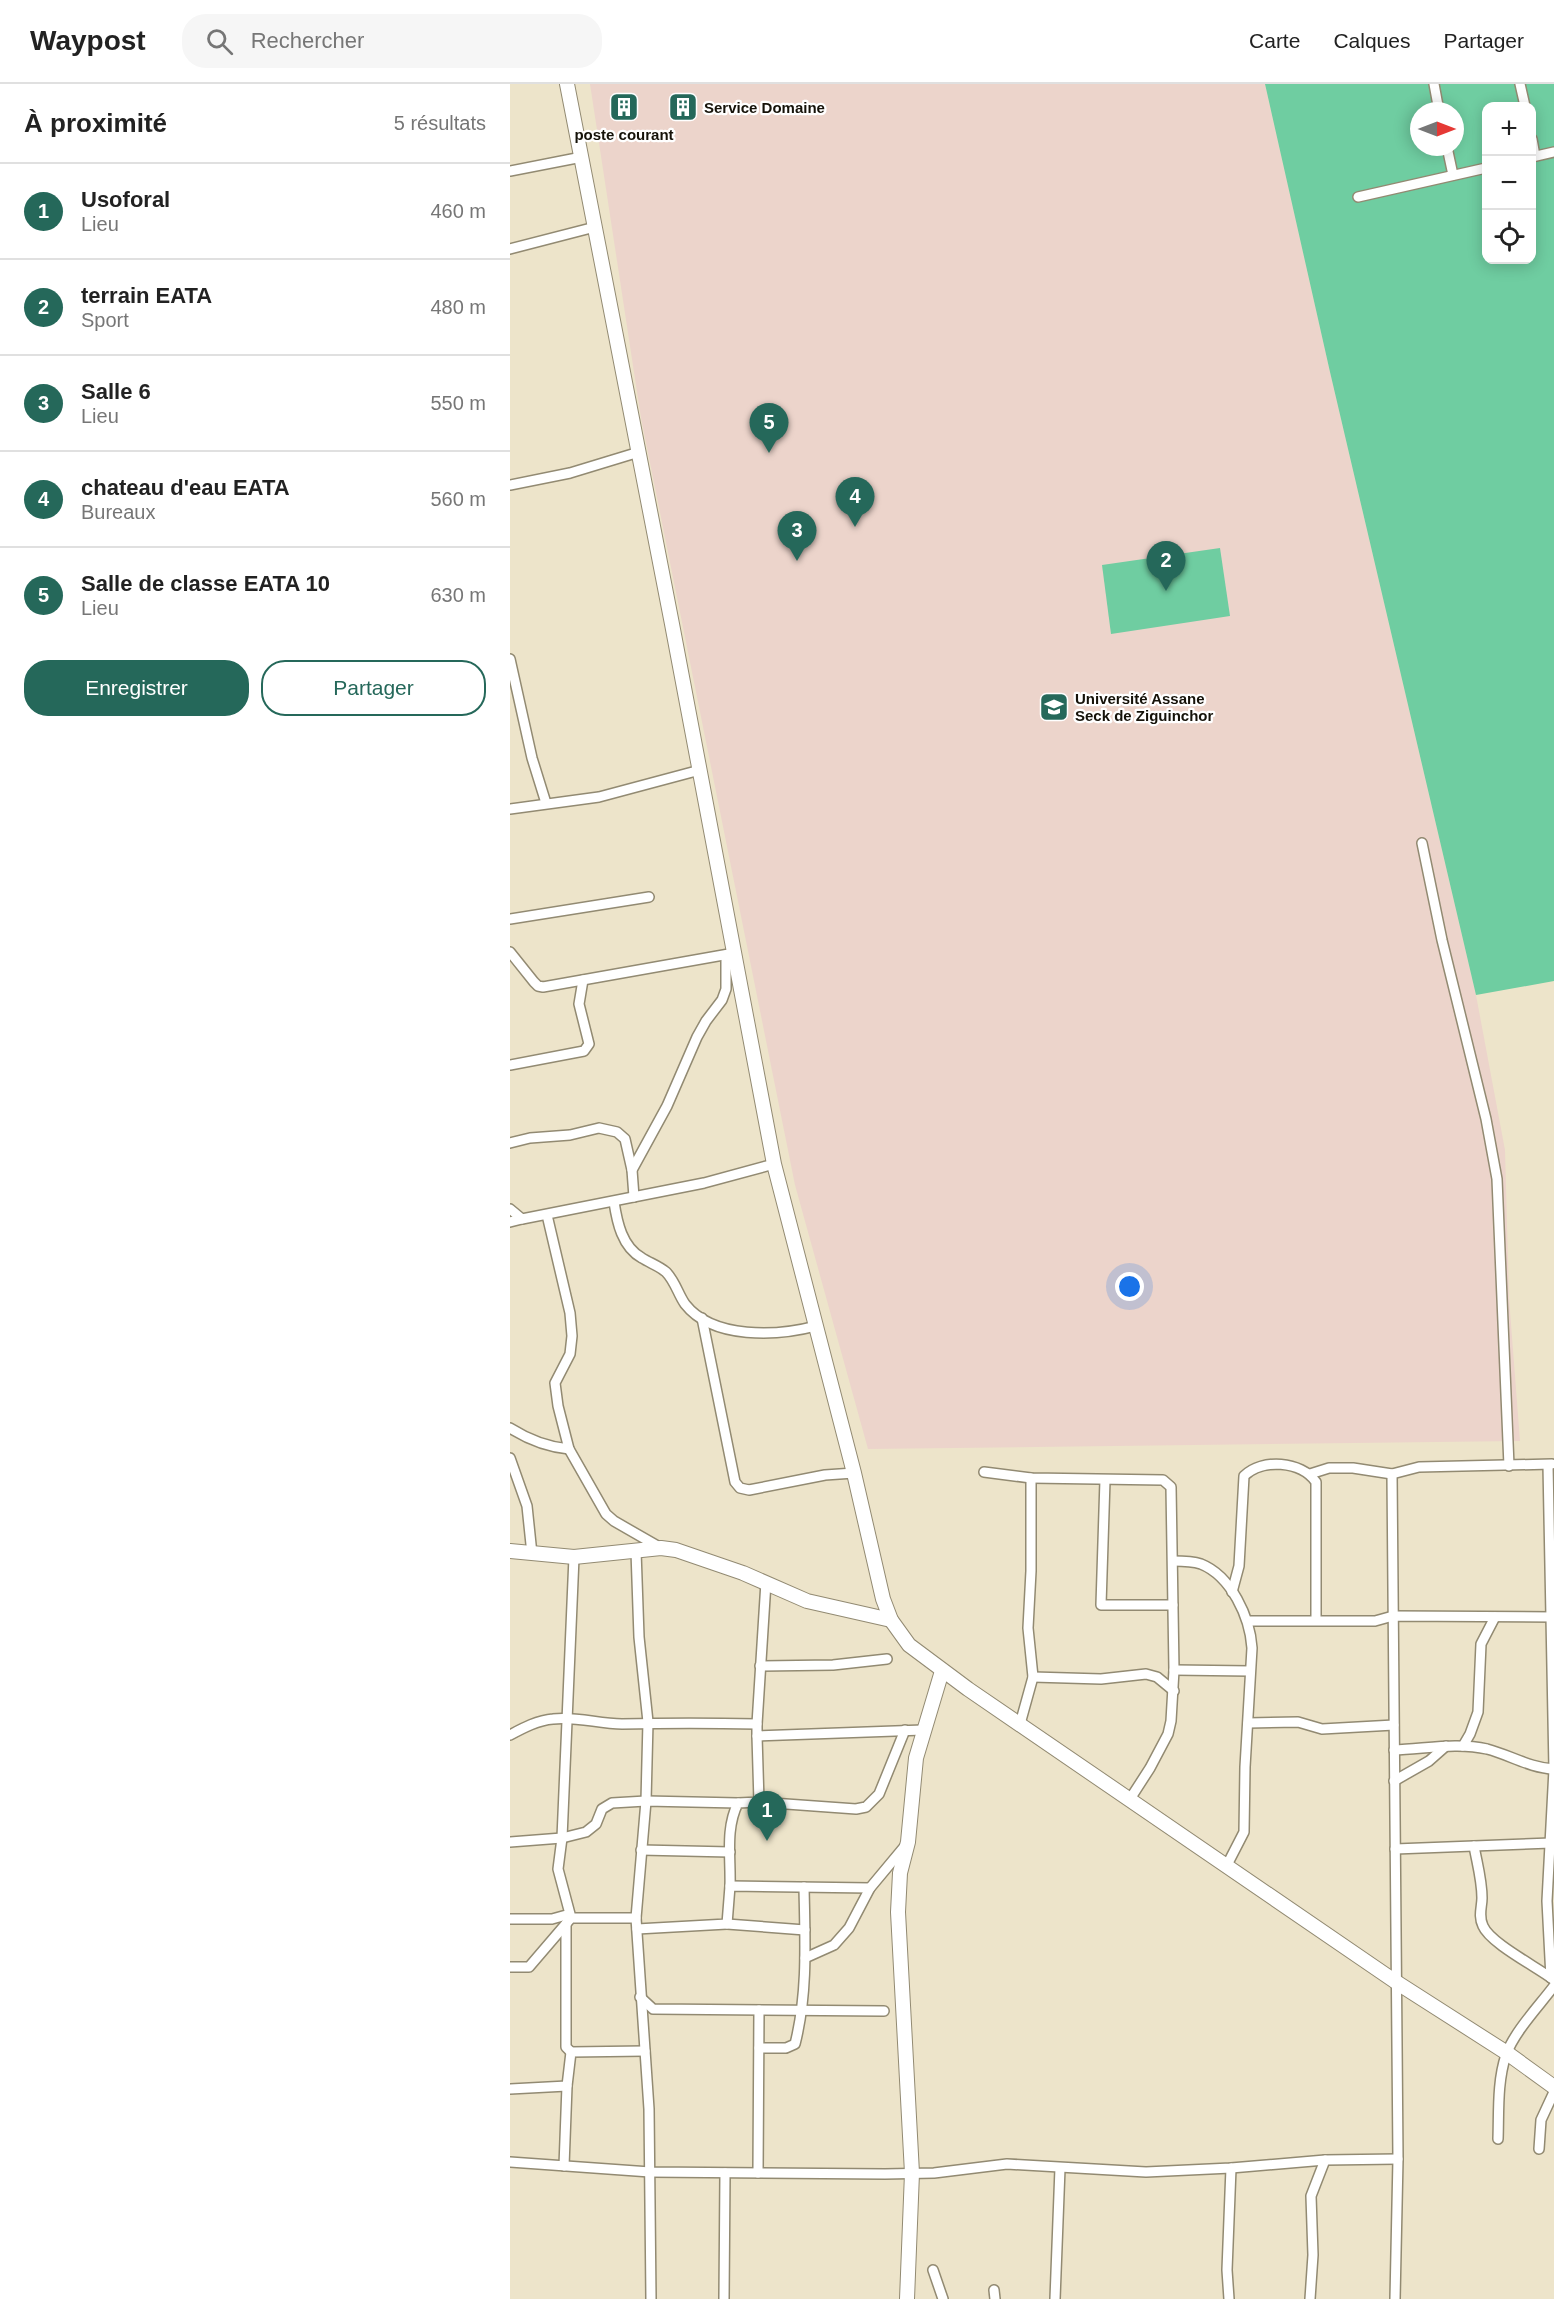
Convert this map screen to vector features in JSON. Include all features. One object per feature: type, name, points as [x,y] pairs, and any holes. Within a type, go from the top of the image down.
[{"type":"street","points":[[567,84],[700,770],[730,954],[774,1164],[854,1473],[883,1599],[891,1620],[909,1645],[942,1671],[1396,1982],[1507,2053],[1554,2087]]},
{"type":"street","points":[[1434,84],[1437,102]]},
{"type":"street","points":[[1520,84],[1524,102]]},
{"type":"street","points":[[1536,156],[1554,152]]},
{"type":"street","points":[[1449,156],[1453,176]]},
{"type":"street","points":[[510,171],[582,157]]},
{"type":"street","points":[[1358,197],[1482,169]]},
{"type":"street","points":[[510,249],[595,227]]},
{"type":"street","points":[[510,485],[570,473],[639,452]]},
{"type":"street","points":[[510,659],[532,758],[546,803]]},
{"type":"street","points":[[510,809],[599,797],[700,770]]},
{"type":"street","points":[[1422,843],[1442,940],[1486,1119],[1497,1179],[1509,1466]]},
{"type":"street","points":[[510,919],[648,897]]},
{"type":"street","points":[[510,952],[538,986],[730,954]]},
{"type":"street","points":[[632,1170],[668,1106],[697,1037],[722,1000],[726,989],[730,954]]},
{"type":"street","points":[[510,1065],[584,1051],[589,1044],[579,1004],[583,980]]},
{"type":"street","points":[[510,1057],[522,1063]]},
{"type":"street","points":[[510,1143],[530,1138],[570,1135],[599,1128],[610,1129],[625,1138],[632,1170],[634,1197]]},
{"type":"street","points":[[510,1222],[614,1202],[774,1164]]},
{"type":"street","points":[[614,1202],[617,1224],[626,1242],[639,1257],[666,1272],[685,1304],[702,1318],[722,1327],[762,1335],[816,1326]]},
{"type":"street","points":[[510,1209],[522,1219]]},
{"type":"street","points":[[547,1215],[570,1313],[570,1354],[555,1383],[558,1406],[569,1449],[606,1514],[621,1526],[661,1548]]},
{"type":"street","points":[[702,1318],[735,1482],[740,1488],[749,1490],[825,1475],[854,1473]]},
{"type":"street","points":[[510,1428],[541,1444],[553,1448],[569,1449]]},
{"type":"street","points":[[510,1458],[527,1506],[532,1554]]},
{"type":"street","points":[[1310,1474],[1329,1468],[1392,1474],[1419,1467],[1551,1465],[1554,1769],[1547,1901],[1552,1919],[1553,1981],[1507,2053],[1499,2093],[1498,2139]]},
{"type":"street","points":[[1232,1592],[1239,1566],[1244,1476],[1252,1468],[1260,1466],[1292,1466],[1310,1474],[1316,1482],[1316,1620]]},
{"type":"street","points":[[984,1472],[1030,1478],[1163,1480],[1171,1487],[1174,1670],[1171,1721],[1150,1768],[1130,1799]]},
{"type":"street","points":[[1392,1474],[1398,2159],[1395,2299]]},
{"type":"street","points":[[1020,1724],[1033,1677],[1028,1628],[1031,1571],[1030,1478]]},
{"type":"street","points":[[1105,1480],[1101,1605],[1173,1605]]},
{"type":"street","points":[[510,1551],[574,1557],[661,1548],[676,1550],[766,1582],[807,1601],[891,1620]]},
{"type":"street","points":[[636,1551],[639,1637],[648,1722],[646,1800],[636,1918],[649,2109],[651,2299]]},
{"type":"street","points":[[510,1919],[552,1919],[570,1914],[558,1869],[562,1838],[574,1557]]},
{"type":"street","points":[[1173,1561],[1202,1564],[1219,1577],[1232,1592],[1248,1621],[1251,1641],[1244,1832],[1227,1865]]},
{"type":"street","points":[[759,1802],[756,1724],[766,1582]]},
{"type":"street","points":[[1248,1621],[1375,1621],[1393,1617],[1552,1617]]},
{"type":"street","points":[[1463,1746],[1478,1712],[1481,1644],[1495,1617]]},
{"type":"street","points":[[760,1666],[833,1665],[887,1659]]},
{"type":"street","points":[[1174,1670],[1250,1671]]},
{"type":"street","points":[[907,2299],[912,2173],[898,1912],[900,1873],[908,1842],[916,1758],[942,1671]]},
{"type":"street","points":[[1033,1677],[1101,1679],[1146,1674],[1157,1677],[1174,1691]]},
{"type":"street","points":[[510,1735],[537,1723],[566,1718],[609,1723],[756,1724]]},
{"type":"street","points":[[1248,1723],[1298,1722],[1322,1729],[1394,1725]]},
{"type":"street","points":[[510,1842],[562,1838],[586,1832],[596,1824],[602,1809],[607,1805],[646,1800],[759,1802],[856,1809],[866,1807],[879,1794],[905,1730]]},
{"type":"street","points":[[758,1736],[923,1730]]},
{"type":"street","points":[[1394,1781],[1429,1761],[1446,1746]]},
{"type":"street","points":[[1394,1749],[1463,1746],[1488,1749],[1532,1766],[1554,1769]]},
{"type":"street","points":[[727,1924],[730,1886],[729,1827],[738,1803]]},
{"type":"street","points":[[805,1958],[834,1945],[849,1928],[870,1888],[908,1842]]},
{"type":"street","points":[[1395,1849],[1551,1843]]},
{"type":"street","points":[[1474,1846],[1481,1881],[1482,1925],[1496,1940],[1553,1981]]},
{"type":"street","points":[[641,1850],[730,1852]]},
{"type":"street","points":[[730,1886],[870,1888]]},
{"type":"street","points":[[759,2048],[786,2048],[795,2044],[801,2010],[805,1958],[804,1887]]},
{"type":"street","points":[[510,1967],[529,1966],[571,1918],[636,1918]]},
{"type":"street","points":[[566,1924],[566,2047],[571,2052],[645,2051]]},
{"type":"street","points":[[637,1929],[727,1924],[805,1930]]},
{"type":"street","points":[[640,1997],[653,2008],[884,2011]]},
{"type":"street","points":[[758,2173],[759,2010]]},
{"type":"street","points":[[564,2166],[567,2086],[571,2052]]},
{"type":"street","points":[[510,2089],[567,2086]]},
{"type":"street","points":[[1539,2149],[1541,2120],[1554,2092]]},
{"type":"street","points":[[510,2162],[650,2172],[912,2173],[1007,2164],[1146,2172],[1325,2160],[1398,2159]]},
{"type":"street","points":[[1313,2296],[1311,2196],[1325,2160]]},
{"type":"street","points":[[1055,2299],[1060,2168]]},
{"type":"street","points":[[1230,2299],[1227,2270],[1231,2168]]},
{"type":"street","points":[[724,2299],[725,2173]]},
{"type":"street","points":[[933,2270],[943,2299]]},
{"type":"shaded area","name":"Université Assane Seck de Ziguinchor","points":[[590,84],[1265,84],[1476,995],[1505,1150],[1509,1298],[1520,1441],[868,1449],[795,1185],[641,418]]},
{"type":"green space","points":[[1265,84],[1554,84],[1554,981],[1476,995]]},
{"type":"green space","points":[[1220,548],[1230,616],[1111,634],[1102,565]]},
{"type":"place","name":"poste courant","points":[[624,107]]},
{"type":"place","name":"Service Domaine","points":[[683,107]]},
{"type":"place","name":"Salle de classe EATA 10","points":[[769,453]]},
{"type":"place","name":"chateau d'eau EATA","points":[[855,527]]},
{"type":"place","name":"Salle 6","points":[[797,561]]},
{"type":"place","name":"terrain EATA","points":[[1166,591]]},
{"type":"place","name":"Université Assane Seck de Ziguinchor","points":[[1054,707]]},
{"type":"place","name":"Usoforal","points":[[767,1841]]}]
